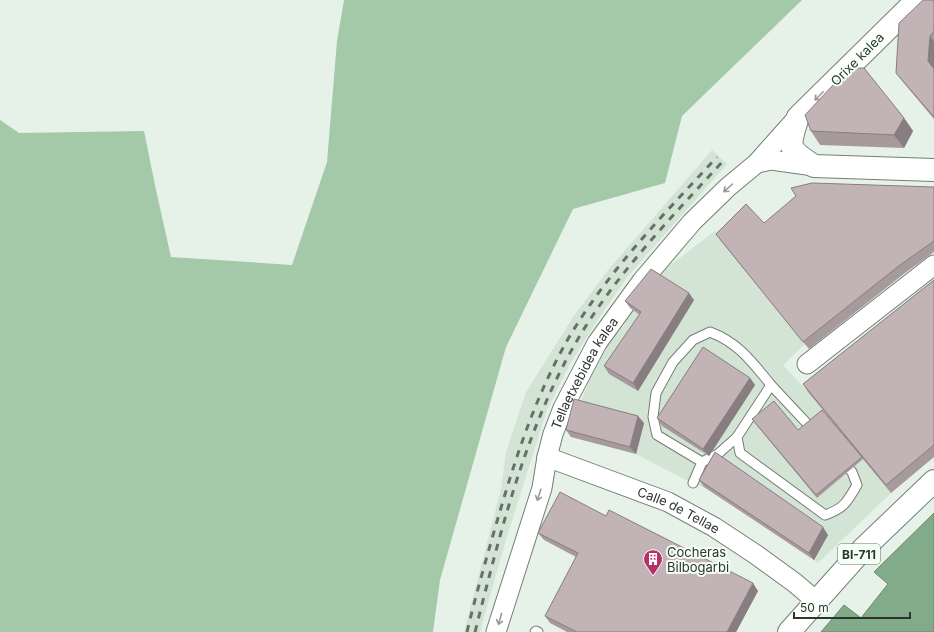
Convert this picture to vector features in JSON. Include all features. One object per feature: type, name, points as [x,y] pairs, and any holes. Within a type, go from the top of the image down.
[{"type":"main road","name":"Orixe kalea","points":[[814,166],[793,151],[791,137],[798,117],[916,0]]},
{"type":"main road","points":[[814,166],[934,170]]},
{"type":"main road","name":"BI-711","points":[[789,632],[863,549],[934,481]]},
{"type":"street","name":"Orixe kalea","points":[[757,163],[798,117]]},
{"type":"street","points":[[757,163],[771,160],[814,166]]},
{"type":"street","name":"Tellaetxebidea kalea","points":[[496,632],[542,488],[547,457],[553,434],[563,408],[596,343],[642,281],[692,222],[728,187],[757,163]]},
{"type":"street","points":[[806,364],[934,265]]},
{"type":"street","name":"Calle de Tellae","points":[[547,457],[668,502],[714,527],[755,554],[816,601]]},
{"type":"lane","points":[[702,462],[658,435],[653,417],[656,393],[673,362],[693,340],[710,332],[721,336],[744,352],[771,386],[820,438]]},
{"type":"lane","points":[[693,483],[702,462],[718,454],[737,437],[771,386]]},
{"type":"lane","points":[[737,437],[740,453],[825,515],[838,510],[848,500],[857,485],[852,472],[836,455]]},
{"type":"shaded area","points":[[344,0],[802,0],[682,116],[665,183],[573,209],[506,347],[440,580],[433,632],[0,632],[0,120],[19,133],[144,131],[171,257],[292,265],[327,162],[337,41]]},
{"type":"shaded area","points":[[712,150],[727,164],[629,275],[597,321],[570,364],[547,410],[505,543],[480,632],[464,632],[501,489],[506,452],[526,392],[573,317],[608,270]]},
{"type":"shaded area","points":[[715,231],[721,241],[805,344],[783,365],[808,392],[891,493],[818,563],[717,493],[684,479],[636,454],[571,437],[579,406],[603,346],[624,326],[630,308],[656,276]]},
{"type":"shaded area","points":[[934,513],[934,632],[821,632],[844,605],[861,618],[888,584],[874,572]]},
{"type":"building","points":[[923,0],[934,0],[934,31],[930,36],[928,61],[934,69],[934,117],[896,73],[899,23]]},
{"type":"building","points":[[849,68],[864,68],[904,118],[894,135],[811,131],[805,115]]},
{"type":"building","points":[[812,183],[934,187],[934,241],[900,265],[803,342],[716,234],[746,204],[764,223],[796,196],[791,188]]},
{"type":"building","points":[[651,269],[689,293],[633,383],[604,366],[641,312],[625,301]]},
{"type":"building","points":[[934,280],[934,445],[886,485],[803,384]]},
{"type":"building","points":[[703,347],[750,378],[703,449],[657,418]]},
{"type":"building","points":[[574,399],[638,416],[630,447],[566,430]]},
{"type":"building","points":[[774,401],[798,430],[822,410],[862,457],[816,495],[752,419]]},
{"type":"building","points":[[715,452],[823,527],[809,553],[699,480]]},
{"type":"building","name":"Cocheras Bilbogarbi","points":[[560,492],[606,516],[609,510],[753,583],[727,632],[577,632],[545,616],[578,553],[538,533]]},
{"type":"railway","points":[[467,632],[512,472],[528,426],[546,382],[568,339],[584,314],[619,267],[657,222],[717,157]]},
{"type":"railway","points":[[475,632],[515,485],[541,413],[557,378],[590,319],[607,295],[663,226],[723,161]]},
{"type":"place","name":"Cocheras Bilbogarbi","points":[[653,576]]}]
